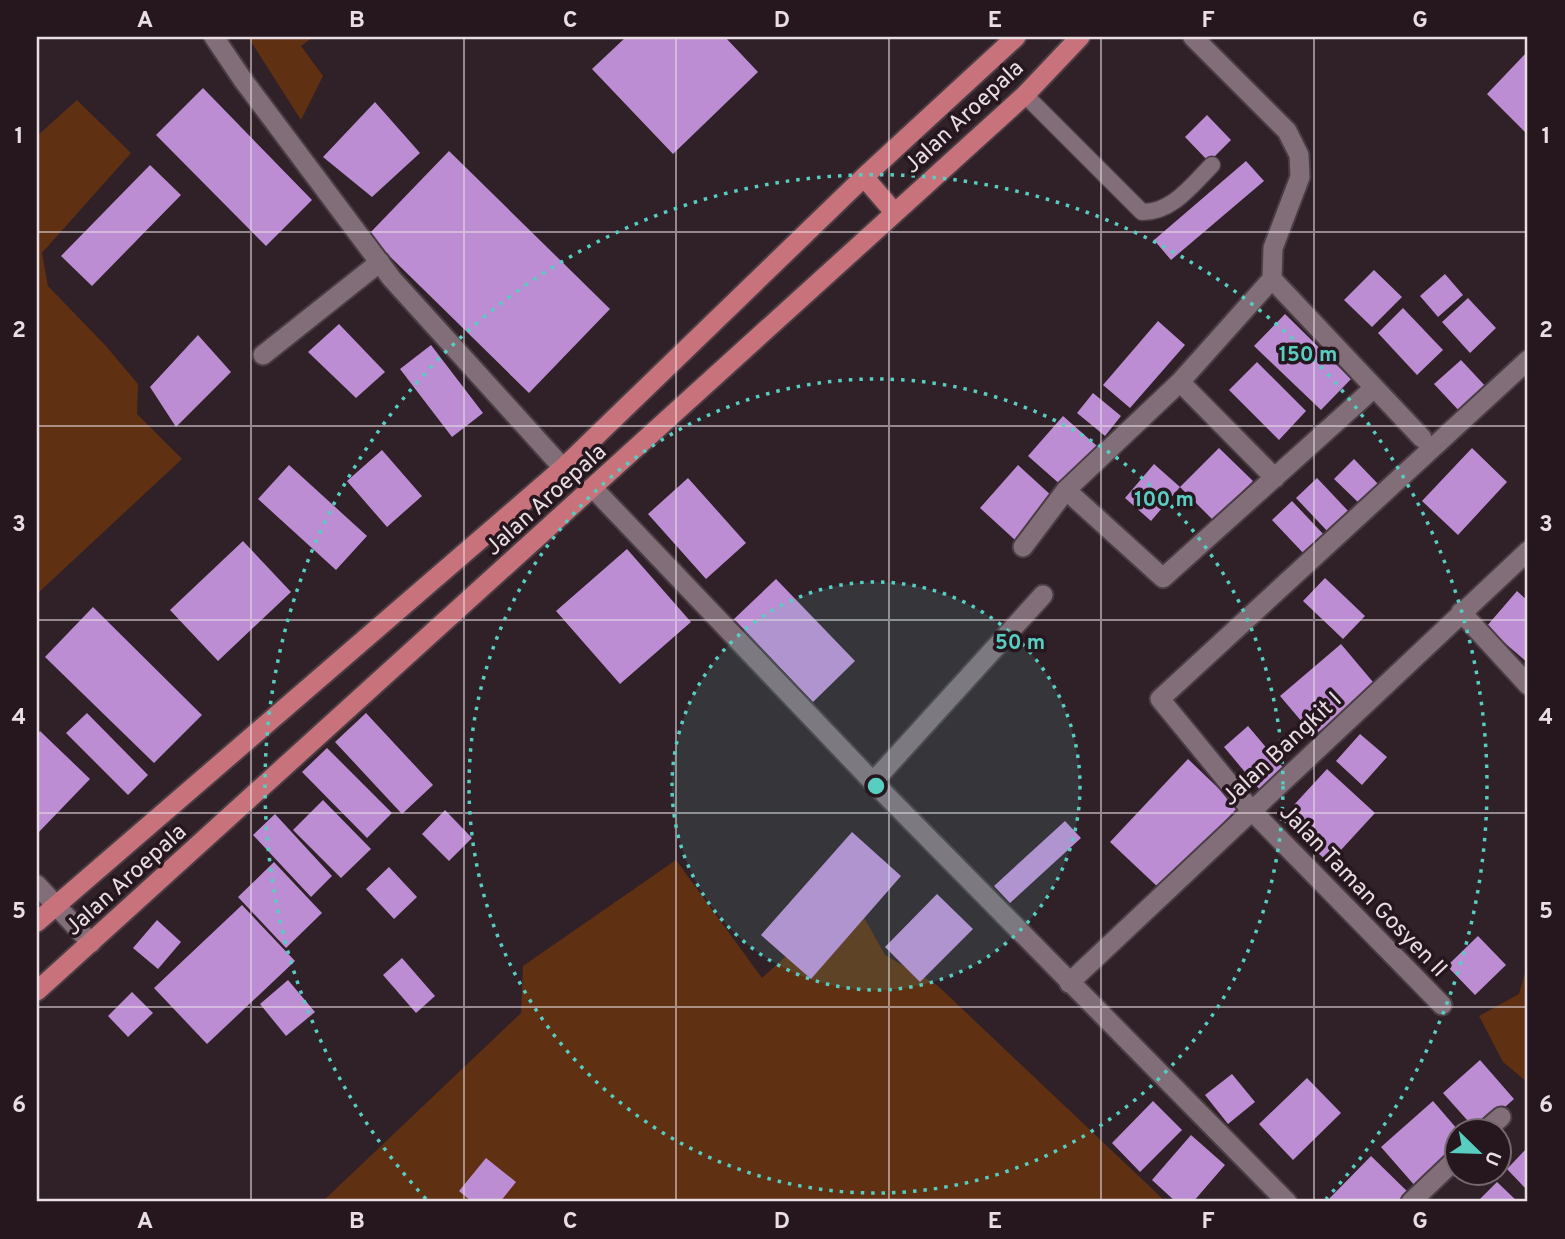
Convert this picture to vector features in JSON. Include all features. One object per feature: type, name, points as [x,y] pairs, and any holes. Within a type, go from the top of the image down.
[{"type":"main road","name":"Jalan Aroepala","points":[[37,922],[563,468],[864,177],[1016,37]]},
{"type":"main road","name":"Jalan Aroepala","points":[[37,991],[1025,95],[1080,37]]},
{"type":"main road","points":[[864,177],[894,212]]},
{"type":"street","points":[[214,37],[243,80],[392,279],[563,468]]},
{"type":"street","points":[[1023,547],[1066,490],[1180,382],[1272,279],[1273,248],[1300,177],[1299,155],[1287,131],[1193,37]]},
{"type":"street","points":[[262,355],[380,262]]},
{"type":"street","points":[[1272,279],[1422,438]]},
{"type":"street","name":"Jalan Taman Gosyen II","points":[[1442,1005],[1251,810],[1160,699],[1528,360]]},
{"type":"street","points":[[1180,382],[1275,478]]},
{"type":"street","points":[[1066,490],[1163,578],[1374,388]]},
{"type":"street","points":[[593,488],[873,782],[1287,1202]]},
{"type":"street","name":"Jalan Bangkit I","points":[[1069,983],[1528,551]]},
{"type":"street","points":[[873,782],[1043,596]]},
{"type":"street","points":[[1461,612],[1528,685]]},
{"type":"street","points":[[37,885],[91,943]]},
{"type":"street","points":[[1411,1202],[1442,1173]]},
{"type":"lane","points":[[1025,95],[1142,212],[1156,212],[1167,208],[1212,165]]},
{"type":"shaded area","points":[[248,37],[313,37],[301,46],[323,76],[301,120]]},
{"type":"shaded area","points":[[77,100],[131,153],[42,253],[48,286],[138,384],[137,414],[182,459],[37,594],[37,136]]},
{"type":"shaded area","points":[[676,860],[762,978],[852,896],[885,955],[937,985],[1166,1202],[322,1202],[521,1013],[523,966]]},
{"type":"shaded area","points":[[1528,962],[1528,1083],[1503,1062],[1479,1016],[1519,994]]},
{"type":"building","points":[[626,37],[725,37],[758,72],[673,154],[592,69]]},
{"type":"building","points":[[1528,51],[1528,135],[1487,94]]},
{"type":"building","points":[[203,88],[312,200],[266,246],[156,135]]},
{"type":"building","points":[[375,102],[420,153],[372,197],[323,157]]},
{"type":"building","points":[[1207,115],[1231,140],[1209,162],[1185,137]]},
{"type":"building","points":[[449,151],[610,309],[529,393],[368,235]]},
{"type":"building","points":[[1246,161],[1264,181],[1171,260],[1154,240]]},
{"type":"building","points":[[150,165],[181,195],[92,286],[61,256]]},
{"type":"building","points":[[1374,270],[1402,297],[1372,327],[1344,300]]},
{"type":"building","points":[[1445,274],[1463,295],[1438,317],[1420,296]]},
{"type":"building","points":[[1468,298],[1496,328],[1470,353],[1442,322]]},
{"type":"building","points":[[1403,308],[1443,350],[1417,375],[1378,333]]},
{"type":"building","points":[[1285,314],[1351,379],[1321,410],[1254,346]]},
{"type":"building","points":[[1158,321],[1185,345],[1130,408],[1103,385]]},
{"type":"building","points":[[339,324],[385,372],[356,398],[308,352]]},
{"type":"building","points":[[198,335],[231,372],[176,427],[150,387]]},
{"type":"building","points":[[431,345],[483,413],[452,437],[400,369]]},
{"type":"building","points":[[1461,360],[1489,390],[1462,414],[1434,384]]},
{"type":"building","points":[[1257,362],[1306,411],[1279,440],[1229,390]]},
{"type":"building","points":[[1093,393],[1121,416],[1105,436],[1077,413]]},
{"type":"building","points":[[1063,416],[1097,446],[1062,486],[1028,456]]},
{"type":"building","points":[[1219,448],[1253,481],[1214,521],[1180,487]]},
{"type":"building","points":[[1472,448],[1507,482],[1458,535],[1422,501]]},
{"type":"building","points":[[382,450],[422,496],[387,527],[347,481]]},
{"type":"building","points":[[1354,459],[1380,486],[1361,505],[1334,479]]},
{"type":"building","points":[[1154,464],[1180,487],[1151,521],[1125,498]]},
{"type":"building","points":[[289,465],[367,536],[336,570],[258,499]]},
{"type":"building","points":[[1018,465],[1053,497],[1015,540],[980,508]]},
{"type":"building","points":[[688,478],[746,543],[706,579],[648,514]]},
{"type":"building","points":[[1317,478],[1351,514],[1330,534],[1296,498]]},
{"type":"building","points":[[1292,501],[1326,537],[1306,556],[1272,520]]},
{"type":"building","points":[[243,541],[291,592],[218,661],[170,610]]},
{"type":"building","points":[[627,549],[691,622],[620,684],[556,611]]},
{"type":"building","points":[[1325,578],[1365,616],[1343,639],[1303,601]]},
{"type":"building","points":[[776,579],[855,661],[813,702],[734,619]]},
{"type":"building","points":[[1517,591],[1528,601],[1528,663],[1486,627]]},
{"type":"building","points":[[93,607],[202,715],[154,763],[45,657]]},
{"type":"building","points":[[1341,644],[1378,688],[1356,700],[1314,736],[1280,696]]},
{"type":"building","points":[[87,713],[148,775],[128,795],[66,733]]},
{"type":"building","points":[[366,713],[433,785],[402,814],[335,742]]},
{"type":"building","points":[[1248,726],[1285,770],[1260,790],[1224,747]]},
{"type":"building","points":[[40,731],[90,779],[37,834],[37,735]]},
{"type":"building","points":[[1360,734],[1387,757],[1362,785],[1336,761]]},
{"type":"building","points":[[327,748],[392,813],[367,838],[302,772]]},
{"type":"building","points":[[1188,759],[1238,807],[1161,890],[1110,842]]},
{"type":"building","points":[[1327,769],[1375,813],[1329,863],[1281,819]]},
{"type":"building","points":[[323,800],[371,849],[341,878],[293,830]]},
{"type":"building","points":[[445,810],[472,838],[449,861],[422,834]]},
{"type":"building","points":[[275,814],[332,876],[311,897],[253,835]]},
{"type":"building","points":[[1065,821],[1081,838],[1010,903],[994,886]]},
{"type":"building","points":[[852,832],[901,876],[811,979],[761,935]]},
{"type":"building","points":[[274,862],[322,913],[286,948],[238,897]]},
{"type":"building","points":[[389,867],[417,897],[394,919],[366,889]]},
{"type":"building","points":[[937,894],[973,929],[920,982],[885,947]]},
{"type":"building","points":[[242,905],[295,961],[207,1044],[154,988]]},
{"type":"building","points":[[157,920],[181,942],[158,969],[133,948]]},
{"type":"building","points":[[1478,936],[1506,965],[1475,995],[1447,966]]},
{"type":"building","points":[[402,958],[435,996],[416,1013],[383,975]]},
{"type":"building","points":[[288,980],[315,1012],[286,1036],[260,1004]]},
{"type":"building","points":[[132,992],[153,1013],[128,1037],[108,1016]]},
{"type":"building","points":[[1480,1060],[1514,1099],[1495,1116],[1464,1116],[1443,1093]]},
{"type":"building","points":[[1232,1074],[1255,1102],[1228,1124],[1205,1095]]},
{"type":"building","points":[[1307,1078],[1341,1113],[1293,1160],[1259,1124]]},
{"type":"building","points":[[1153,1101],[1182,1130],[1140,1172],[1112,1143]]},
{"type":"building","points":[[1433,1101],[1446,1116],[1442,1116],[1442,1164],[1416,1187],[1381,1147]]},
{"type":"building","points":[[1191,1135],[1225,1165],[1193,1202],[1176,1202],[1152,1180]]},
{"type":"building","points":[[1528,1147],[1528,1191],[1512,1174],[1512,1164]]},
{"type":"building","points":[[1371,1156],[1412,1196],[1407,1202],[1326,1202]]},
{"type":"building","points":[[486,1158],[516,1182],[500,1202],[472,1202],[459,1191]]},
{"type":"building","points":[[1493,1186],[1501,1186],[1518,1202],[1477,1202]]}]
